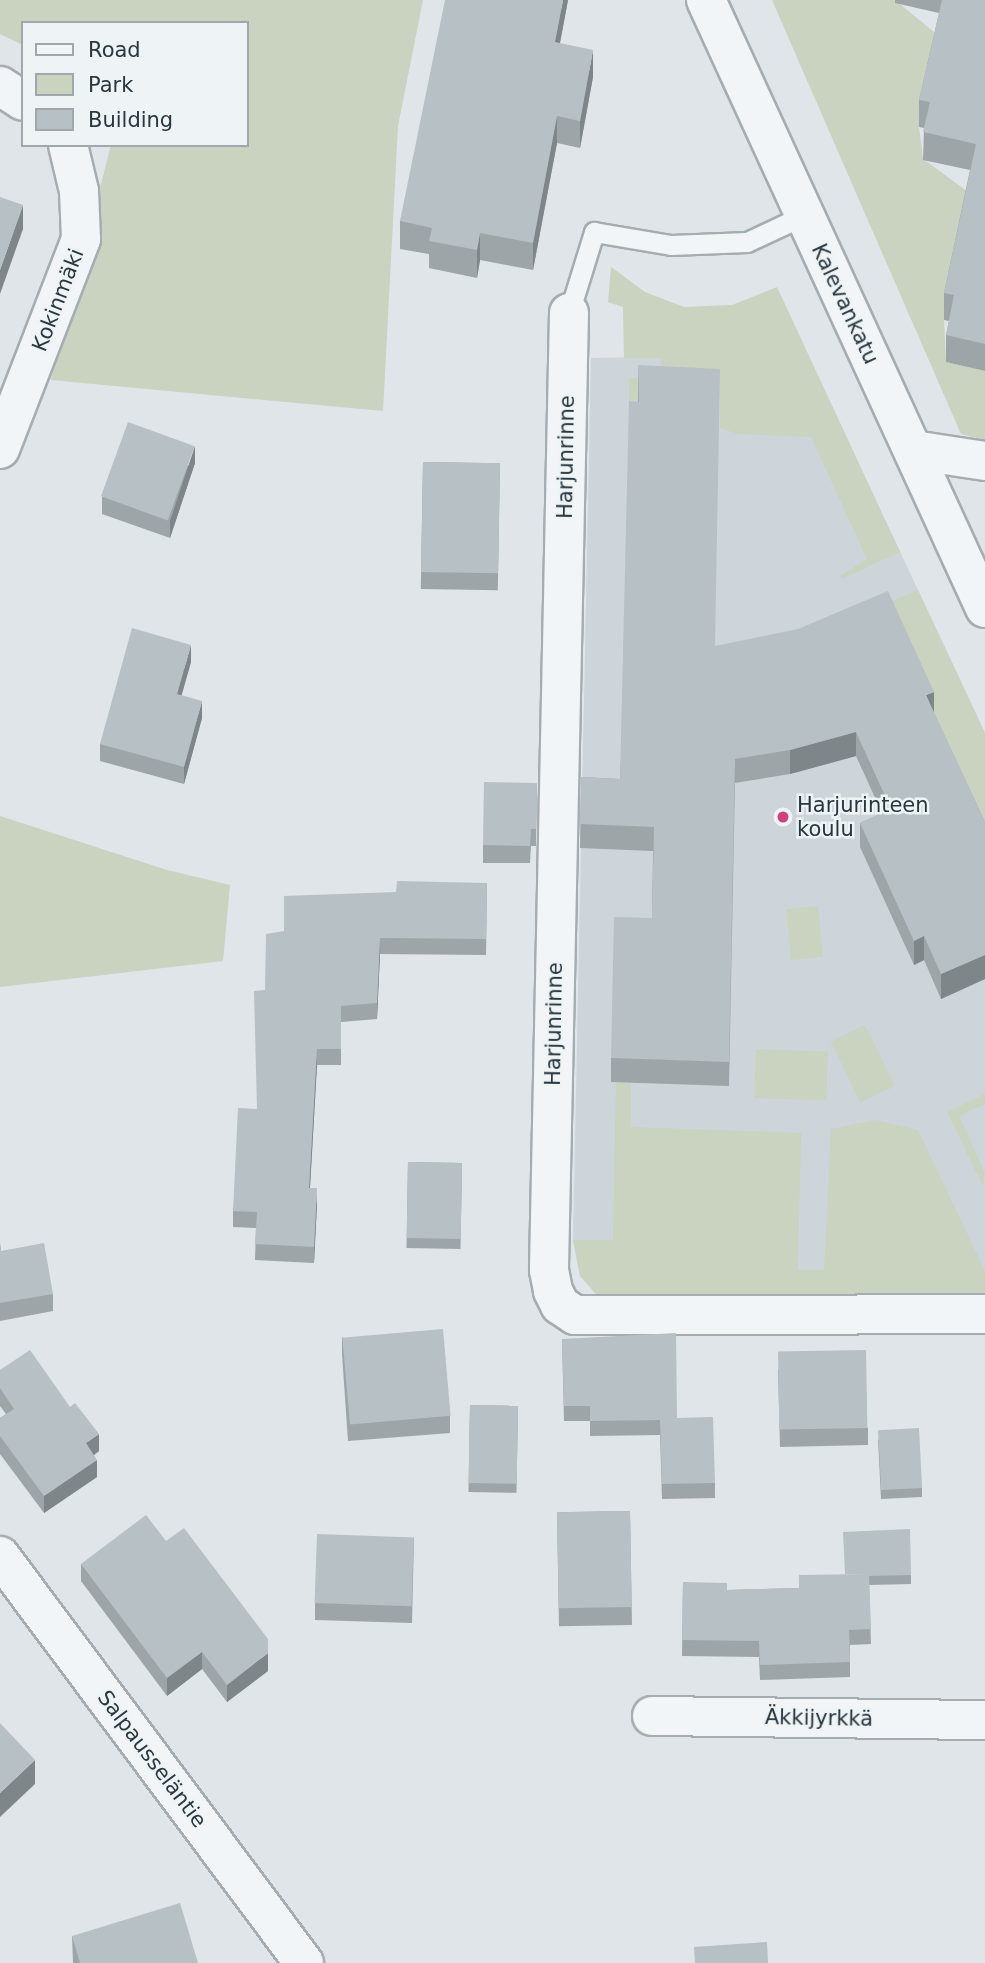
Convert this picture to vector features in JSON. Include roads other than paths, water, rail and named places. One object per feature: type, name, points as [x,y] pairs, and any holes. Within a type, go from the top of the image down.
[{"type":"street","name":"Kalevankatu","points":[[706,0],[985,608]]},
{"type":"street","points":[[0,86],[21,101]]},
{"type":"street","name":"Kokinmäki","points":[[0,449],[81,239],[79,191],[68,147]]},
{"type":"street","name":"Harjunrinne","points":[[569,313],[549,1256],[553,1291],[561,1305],[575,1315],[985,1314]]},
{"type":"street","points":[[913,450],[985,461]]},
{"type":"street","name":"Salpausseläntie","points":[[0,1556],[304,1963]]},
{"type":"street","name":"Äkkijyrkkä","points":[[652,1716],[985,1720]]},
{"type":"lane","points":[[569,313],[594,232],[671,245],[747,242],[805,215]]},
{"type":"place","name":"Harjurinteen koulu","points":[[783,817]]}]
